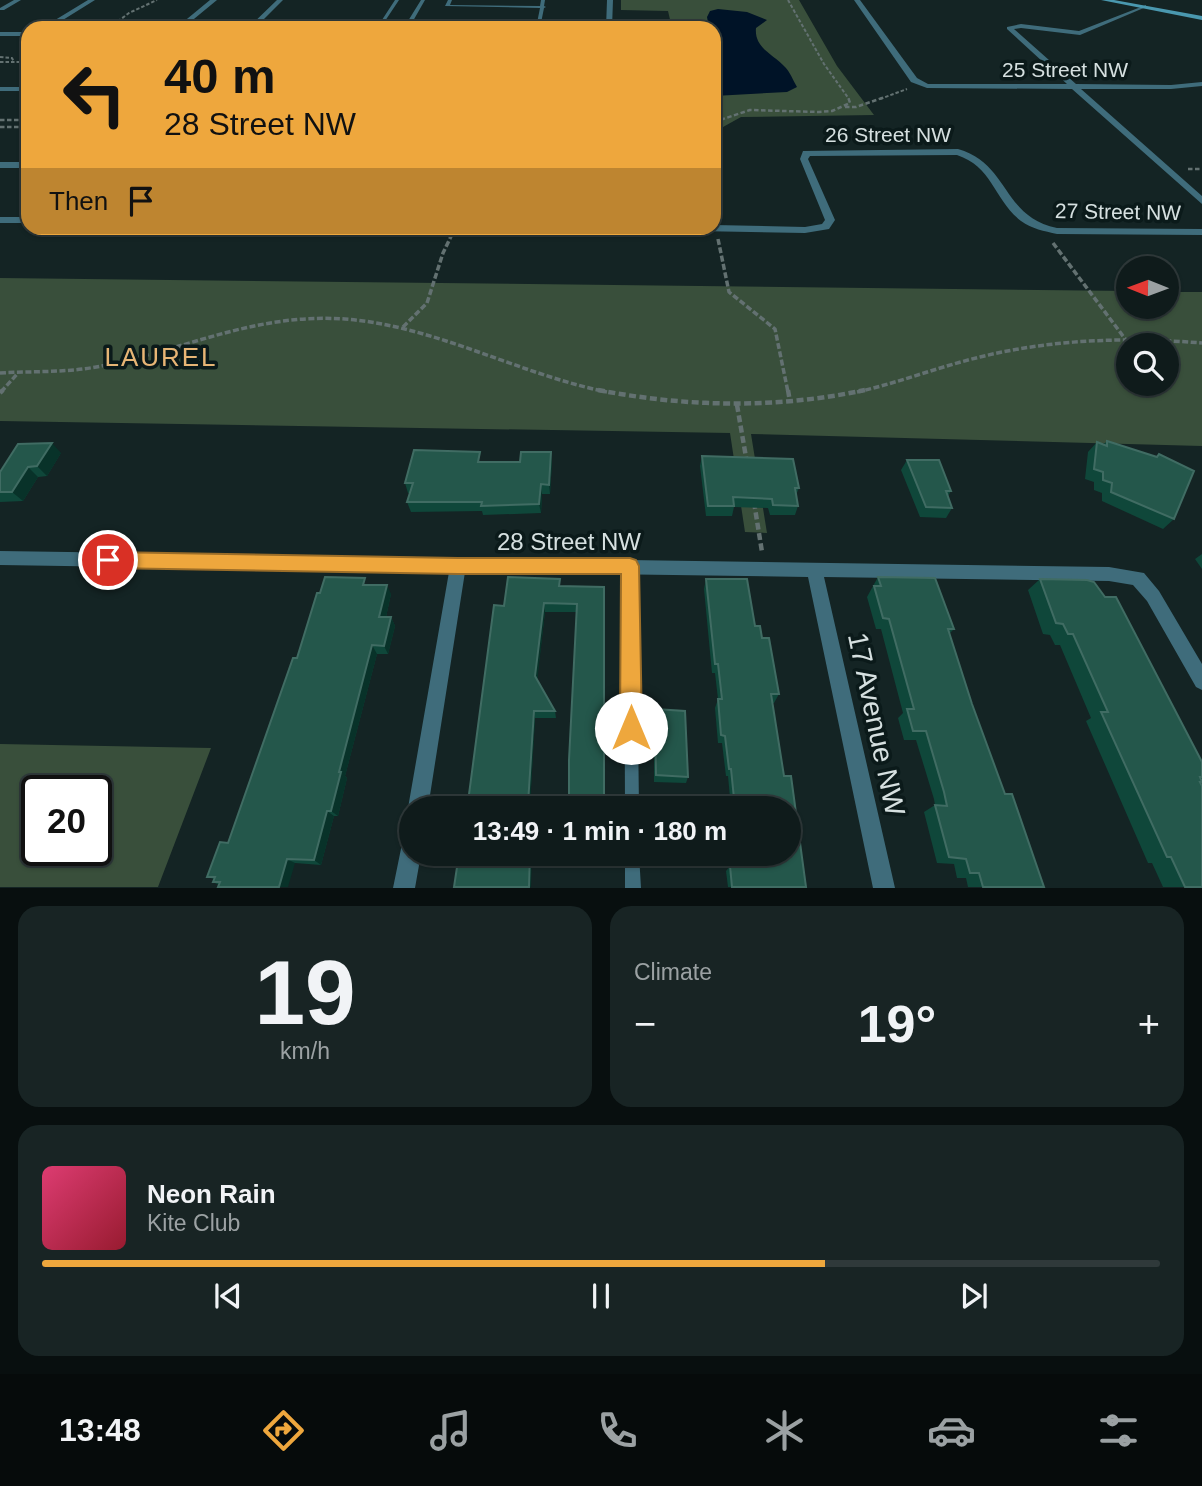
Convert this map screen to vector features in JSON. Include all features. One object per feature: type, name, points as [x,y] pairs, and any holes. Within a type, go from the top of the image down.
[{"type":"street","points":[[2,9],[18,0]]},
{"type":"street","points":[[58,21],[92,0]]},
{"type":"street","points":[[188,21],[214,0]]},
{"type":"street","points":[[258,21],[280,0]]},
{"type":"street","points":[[609,21],[610,0]]},
{"type":"street","points":[[857,0],[914,80],[925,85]]},
{"type":"street","points":[[1104,0],[1202,18]]},
{"type":"street","points":[[1144,6],[1080,33],[1021,26],[1010,26],[1009,29],[1202,201]]},
{"type":"street","points":[[0,34],[21,34]]},
{"type":"street","name":"25 Street NW","points":[[925,85],[1171,87],[1202,84]]},
{"type":"street","points":[[0,89],[21,89]]},
{"type":"street","name":"26 Street NW","points":[[721,228],[805,230],[825,227],[830,220],[804,159],[806,153],[970,154],[978,158],[1021,217],[1034,228]]},
{"type":"street","points":[[0,165],[21,165]]},
{"type":"street","points":[[0,220],[21,220]]},
{"type":"street","name":"27 Street NW","points":[[1034,228],[1202,232]]},
{"type":"street","name":"28 Street NW","points":[[0,558],[458,566],[630,566],[815,572],[1085,574],[1138,578],[1153,596],[1202,681]]},
{"type":"street","points":[[420,796],[458,566]]},
{"type":"street","name":"17 Avenue NW","points":[[815,572],[884,887]]},
{"type":"street","points":[[404,887],[408,866]]},
{"type":"lane","points":[[383,21],[397,0]]},
{"type":"lane","points":[[411,21],[423,0]]},
{"type":"lane","points":[[450,0],[447,6],[544,7]]},
{"type":"lane","points":[[540,21],[543,0]]},
{"type":"lane","points":[[630,566],[632,796]]},
{"type":"lane","points":[[632,866],[633,887]]},
{"type":"path","points":[[119,21],[157,0]]},
{"type":"path","points":[[788,0],[813,46],[849,98],[850,103],[844,107]]},
{"type":"path","points":[[0,57],[12,58],[14,62]]},
{"type":"path","points":[[0,62],[21,62]]},
{"type":"path","points":[[721,118],[740,111],[819,111],[856,107],[925,85]]},
{"type":"path","points":[[0,120],[21,120]]},
{"type":"path","points":[[0,127],[21,127]]},
{"type":"path","points":[[1047,230],[1060,255],[1121,333]]},
{"type":"path","points":[[403,328],[427,303],[452,235]]},
{"type":"path","points":[[718,235],[725,283],[730,292],[775,329],[790,402]]},
{"type":"path","points":[[0,373],[103,366],[219,332],[272,322],[344,319],[403,328],[457,344],[507,365],[572,383],[643,397],[737,405],[790,402],[868,389],[970,359],[1021,349],[1074,342],[1116,340]]},
{"type":"path","points":[[1179,342],[1202,343]]},
{"type":"path","points":[[0,393],[19,372]]},
{"type":"path","points":[[737,405],[748,468]]},
{"type":"path","points":[[752,494],[765,570]]},
{"type":"green space","points":[[621,0],[799,0],[837,66],[874,115],[741,117],[721,128],[721,21],[670,21],[668,11],[621,10]]},
{"type":"green space","points":[[0,278],[1116,291],[1116,319],[1179,319],[1180,292],[1202,292],[1202,446],[751,434],[767,533],[745,532],[730,433],[0,421]]},
{"type":"green space","points":[[0,744],[211,748],[158,887],[0,887]]},
{"type":"water","points":[[718,9],[747,12],[767,20],[756,28],[758,41],[787,69],[797,87],[787,92],[721,96],[721,21],[708,21],[710,11]]},
{"type":"building","points":[[1107,441],[1157,457],[1159,454],[1194,471],[1174,519],[1111,492],[1112,483],[1103,480],[1103,472],[1094,469],[1097,442],[1107,446]]},
{"type":"building","points":[[52,443],[37,466],[28,467],[12,492],[0,492],[0,472],[18,444]]},
{"type":"building","points":[[414,450],[480,452],[478,462],[520,462],[521,452],[551,452],[549,485],[541,484],[539,504],[481,506],[482,502],[407,502],[413,483],[405,483]]},
{"type":"building","points":[[702,456],[793,459],[799,488],[795,488],[798,506],[773,505],[772,499],[733,497],[734,506],[708,506]]},
{"type":"building","points":[[907,460],[939,460],[951,491],[946,491],[952,508],[926,507]]},
{"type":"building","points":[[325,577],[365,578],[363,585],[387,585],[379,617],[391,617],[384,646],[372,645],[331,811],[327,811],[314,860],[287,859],[279,887],[218,887],[220,882],[213,882],[215,877],[207,877],[220,842],[228,843],[293,658],[297,658],[317,593],[320,593]]},
{"type":"building","points":[[508,577],[560,579],[559,586],[604,587],[604,796],[569,796],[577,604],[544,603],[535,676],[555,711],[534,711],[529,796],[469,796],[494,605],[504,606]]},
{"type":"building","points":[[878,577],[935,578],[954,629],[948,629],[972,704],[1005,794],[1012,794],[1044,887],[983,887],[979,873],[970,873],[966,859],[949,857],[935,805],[947,806],[944,792],[926,731],[913,731],[907,709],[914,709],[889,619],[883,618],[874,586],[881,586]]},
{"type":"building","points":[[706,579],[747,579],[755,626],[760,626],[762,638],[769,638],[779,694],[771,694],[784,776],[791,776],[794,796],[734,796],[725,736],[721,735],[718,699],[722,699],[718,664],[715,664]]},
{"type":"building","points":[[1040,579],[1087,580],[1094,582],[1105,597],[1116,597],[1202,762],[1202,887],[1185,887],[1171,857],[1167,857],[1101,712],[1108,712],[1073,634],[1068,634],[1063,624],[1056,623]]},
{"type":"building","points":[[655,709],[685,711],[688,777],[656,775]]},
{"type":"building","points":[[801,850],[806,887],[732,887],[730,866],[801,866]]},
{"type":"building","points":[[457,866],[530,866],[529,887],[454,887]]},
{"type":"district","name":"LAUREL","points":[[161,357]]},
{"type":"route","points":[[108,560],[630,566],[631,728]]}]
